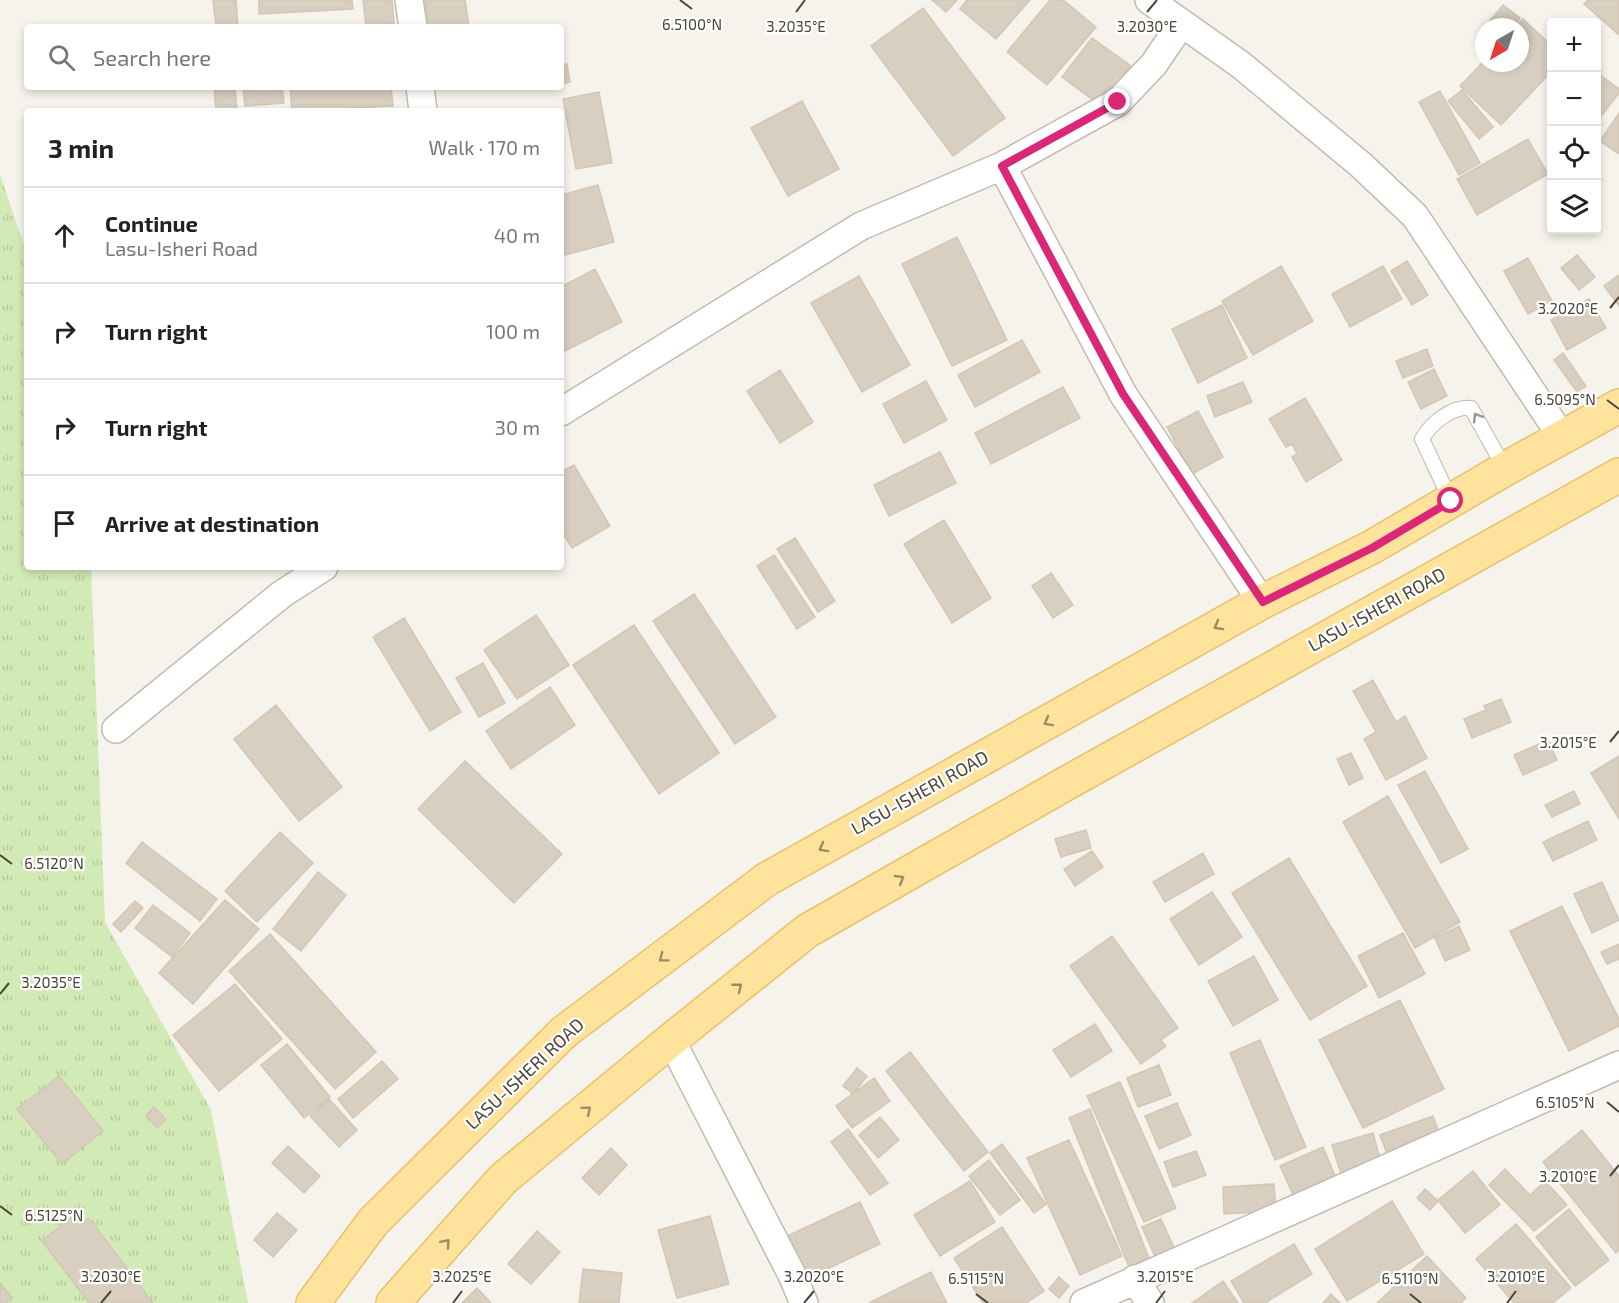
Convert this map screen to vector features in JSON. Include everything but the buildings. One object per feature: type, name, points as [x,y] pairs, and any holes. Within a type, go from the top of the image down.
[{"type":"main road","name":"LASU-ISHERI ROAD","points":[[313,1303],[373,1222],[564,1032],[768,879],[1263,602],[1372,548],[1505,469],[1619,406]]},
{"type":"main road","name":"LASU-ISHERI ROAD","points":[[393,1303],[503,1179],[807,931],[1065,784],[1619,475]]},
{"type":"street","points":[[409,0],[412,24]]},
{"type":"street","points":[[1149,0],[1240,65],[1361,165],[1415,216],[1562,437]]},
{"type":"street","points":[[564,410],[861,226],[1002,166],[1118,102],[1154,64],[1181,24]]},
{"type":"street","points":[[420,90],[423,108]]},
{"type":"street","points":[[1002,166],[1123,394],[1263,602]]},
{"type":"street","points":[[116,729],[282,594],[319,570]]},
{"type":"street","points":[[671,1040],[792,1275],[804,1303]]},
{"type":"street","points":[[1084,1303],[1619,1065]]},
{"type":"street","points":[[1135,1279],[1150,1303]]},
{"type":"lane","points":[[1451,501],[1422,439],[1435,422],[1463,407],[1471,408],[1505,469]]},
{"type":"green space","points":[[0,175],[24,244],[24,570],[91,570],[105,922],[211,1110],[248,1303],[0,1303]]},
{"type":"route","points":[[1118,102],[1002,166],[1123,394],[1263,602],[1372,548],[1451,501]]}]
